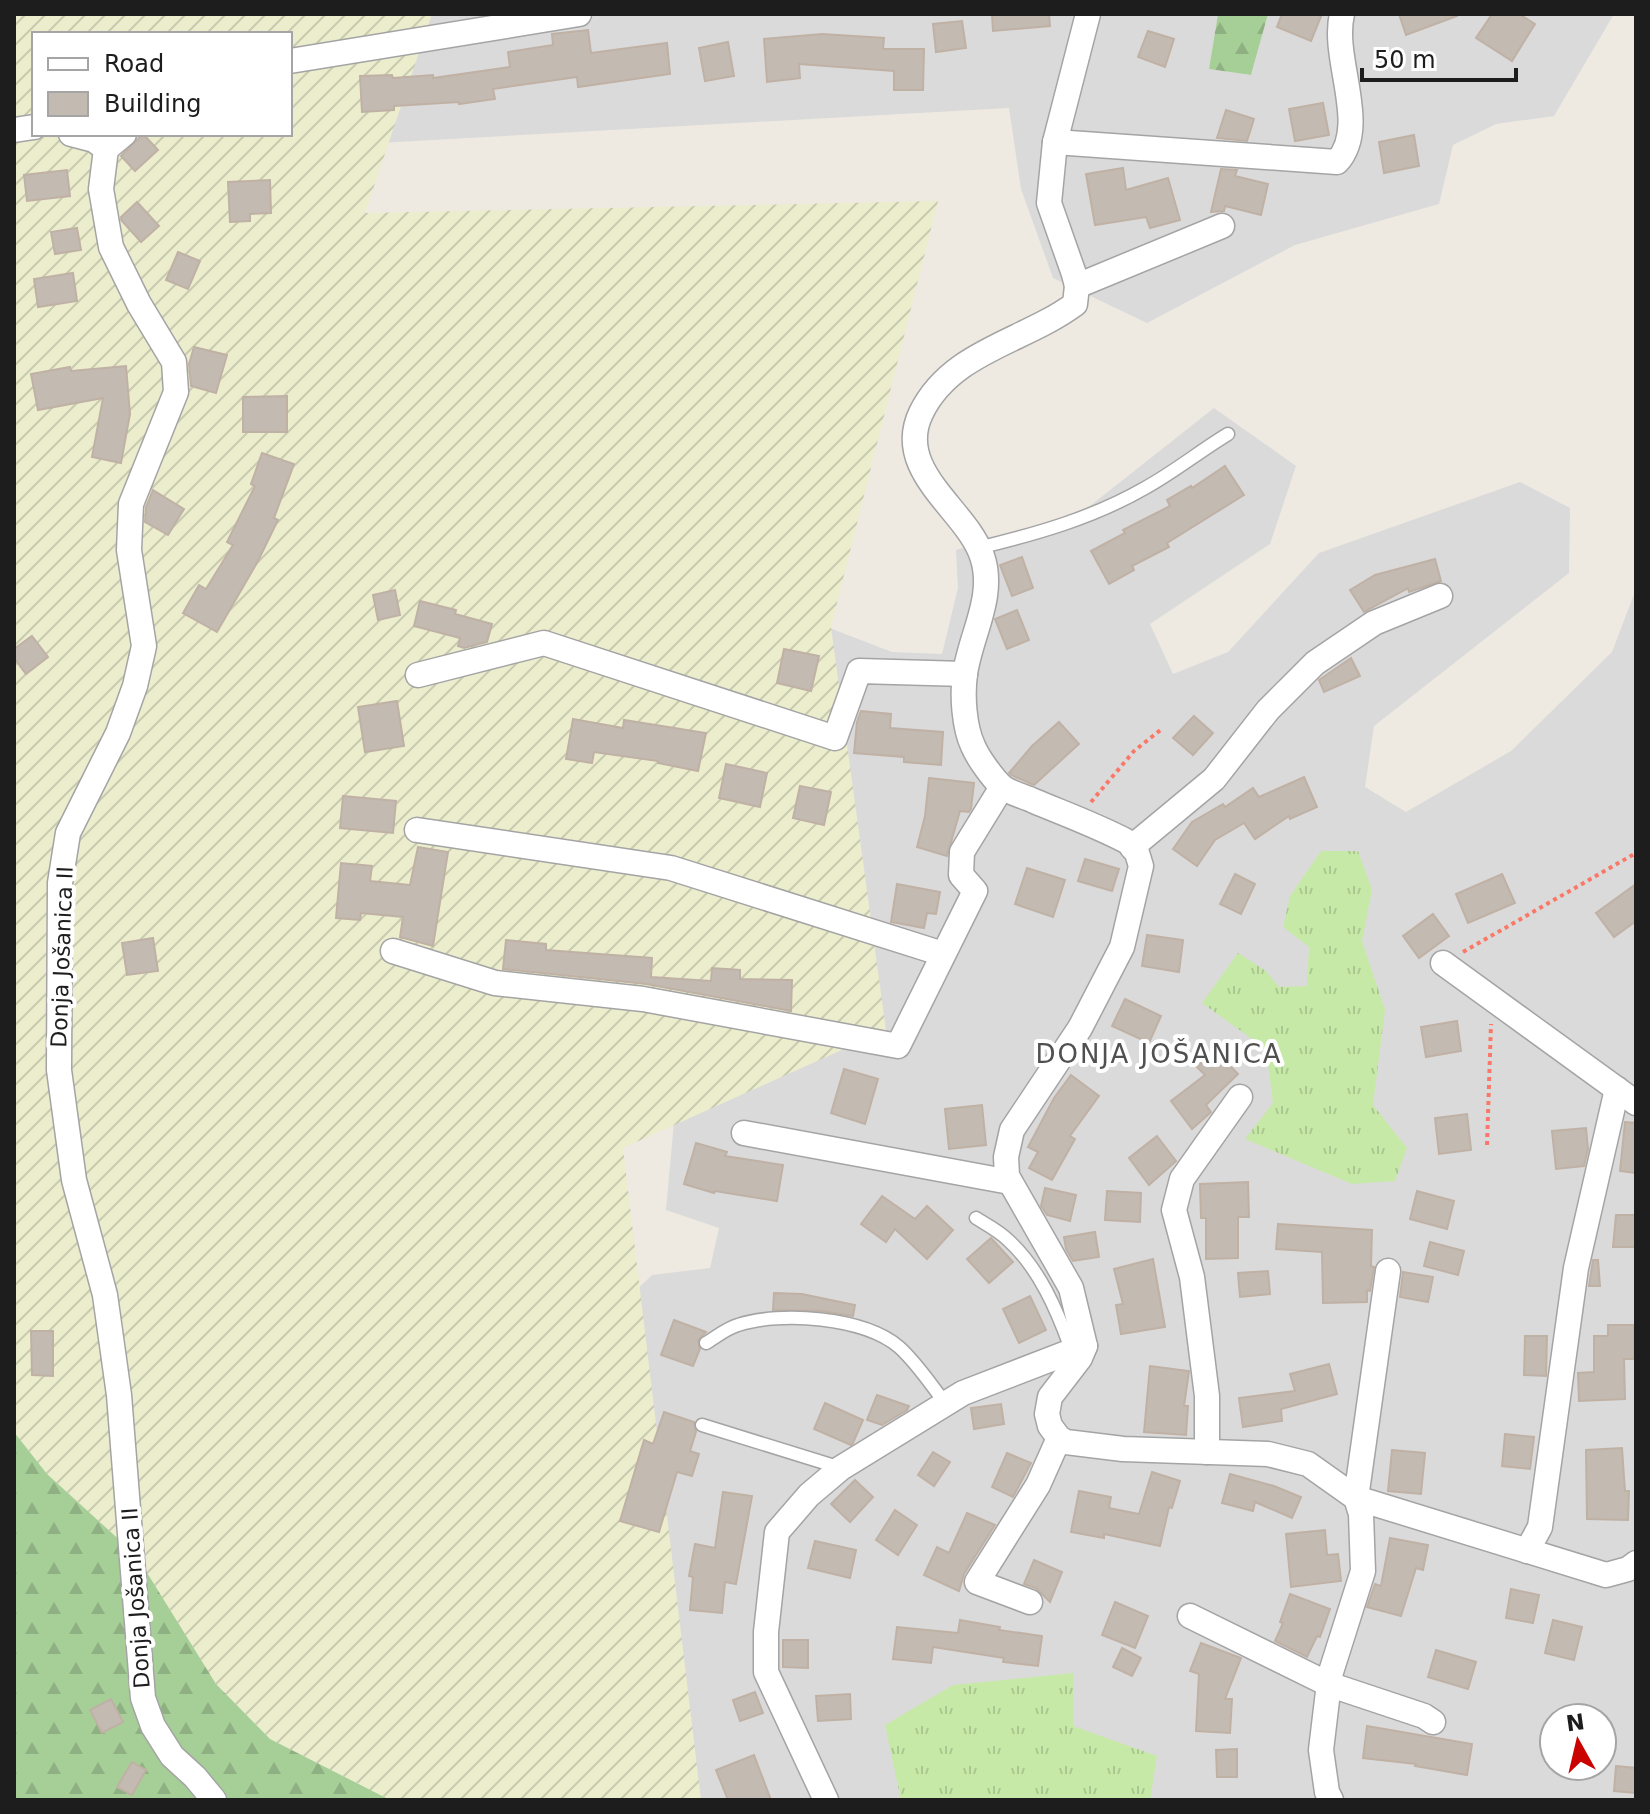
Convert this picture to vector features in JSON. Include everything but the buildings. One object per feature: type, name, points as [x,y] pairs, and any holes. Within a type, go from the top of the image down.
[{"type":"street","points":[[292,61],[469,33],[546,16],[579,14]]},
{"type":"street","points":[[1088,14],[1055,142],[1049,203],[1077,286],[1075,304],[1053,321],[970,359],[945,378],[932,392],[919,417],[916,435],[919,462],[931,485],[983,557],[986,579],[979,628],[965,674],[966,717],[973,747],[1002,787],[1123,841],[1141,866],[1122,947],[1080,1028],[1012,1130],[1006,1157],[1010,1182],[1071,1288],[1080,1358],[1050,1397],[1047,1414],[1059,1438],[1066,1442],[1123,1449],[1268,1454],[1308,1464],[1356,1498],[1606,1575],[1628,1569],[1636,1563]]},
{"type":"street","points":[[1055,142],[1337,162],[1347,151],[1351,135],[1340,37],[1342,14]]},
{"type":"street","points":[[79,136],[115,142]]},
{"type":"street","name":"Donja Jošanica II","points":[[115,142],[101,189],[111,247],[139,304],[174,362],[176,392],[131,504],[129,550],[144,646],[135,686],[118,733],[68,833],[60,883],[59,1070],[74,1180],[105,1295],[119,1395],[130,1503],[143,1698],[153,1726],[172,1756],[214,1800]]},
{"type":"street","points":[[1077,286],[1222,226]]},
{"type":"street","points":[[1123,841],[1214,779],[1268,710],[1315,663],[1374,623],[1440,596]]},
{"type":"street","points":[[418,675],[544,643],[835,738],[859,671],[965,674]]},
{"type":"street","points":[[393,951],[495,983],[643,999],[898,1046],[975,891],[961,875],[962,852],[1002,787]]},
{"type":"street","points":[[417,830],[671,868],[943,954]]},
{"type":"street","points":[[1443,963],[1627,1096],[1576,1268],[1540,1527],[1527,1551]]},
{"type":"street","points":[[1207,1452],[1207,1396],[1192,1277],[1174,1210],[1182,1179],[1240,1097]]},
{"type":"street","points":[[744,1133],[1010,1182]]},
{"type":"street","points":[[1331,1800],[1321,1750],[1328,1684],[1363,1571],[1361,1514],[1356,1498],[1388,1271]]},
{"type":"street","points":[[826,1800],[766,1672],[766,1632],[777,1532],[809,1495],[841,1468],[963,1393],[1078,1347]]},
{"type":"street","points":[[1030,1602],[977,1582],[1038,1485],[1059,1438]]},
{"type":"street","points":[[1190,1616],[1328,1684],[1424,1716],[1433,1722]]},
{"type":"lane","points":[[978,548],[1044,532],[1103,508],[1145,488],[1228,434]]},
{"type":"lane","points":[[976,1218],[1007,1239],[1024,1257],[1078,1347]]},
{"type":"lane","points":[[706,1343],[735,1325],[766,1318],[810,1319],[864,1329],[897,1345],[946,1404]]},
{"type":"lane","points":[[702,1425],[841,1468]]},
{"type":"path","points":[[1076,819],[1134,751],[1163,728]]},
{"type":"path","points":[[1443,963],[1636,853]]},
{"type":"path","points":[[1487,1145],[1491,998]]},
{"type":"shaded area","points":[[75,14],[1218,14],[1209,69],[1251,75],[1268,14],[1614,14],[1554,116],[1496,124],[1453,145],[1439,204],[1295,245],[1147,323],[1053,278],[1021,189],[1009,108],[360,144],[337,187],[303,226],[253,233],[224,246],[259,307],[306,338],[320,406],[326,500],[261,650],[207,716],[184,783],[212,996],[133,1025],[23,930],[14,927],[14,88],[32,73],[32,136],[292,136],[292,32],[62,32]]},
{"type":"shaded area","points":[[1214,408],[1296,466],[1270,544],[1150,624],[1173,674],[1228,652],[1319,553],[1520,482],[1570,508],[1569,573],[1374,726],[1365,787],[1406,812],[1511,751],[1612,652],[1636,589],[1636,1800],[655,1800],[595,1330],[652,1275],[710,1268],[719,1228],[666,1210],[678,1078],[762,602],[892,652],[942,654],[958,588],[956,550],[1081,513]]},
{"type":"green space","points":[[14,14],[432,14],[365,213],[938,201],[831,627],[886,1030],[623,1148],[701,1800],[390,1800],[270,1739],[216,1684],[136,1555],[47,1474],[14,1432]]},
{"type":"green space","points":[[1218,14],[1268,14],[1251,75],[1209,69]]},
{"type":"green space","points":[[1321,851],[1358,851],[1372,890],[1362,941],[1385,1010],[1373,1105],[1407,1148],[1395,1181],[1352,1184],[1245,1139],[1273,1103],[1266,1049],[1202,1003],[1238,953],[1266,971],[1279,987],[1307,986],[1309,947],[1283,927],[1290,896]]},
{"type":"green space","points":[[14,1432],[47,1474],[136,1555],[216,1684],[270,1739],[390,1800],[14,1800]]},
{"type":"green space","points":[[1073,1673],[1073,1726],[1157,1756],[1150,1800],[901,1800],[885,1725],[953,1685]]},
{"type":"district","name":"DONJA JOŠANICA","points":[[1159,1054]]}]
